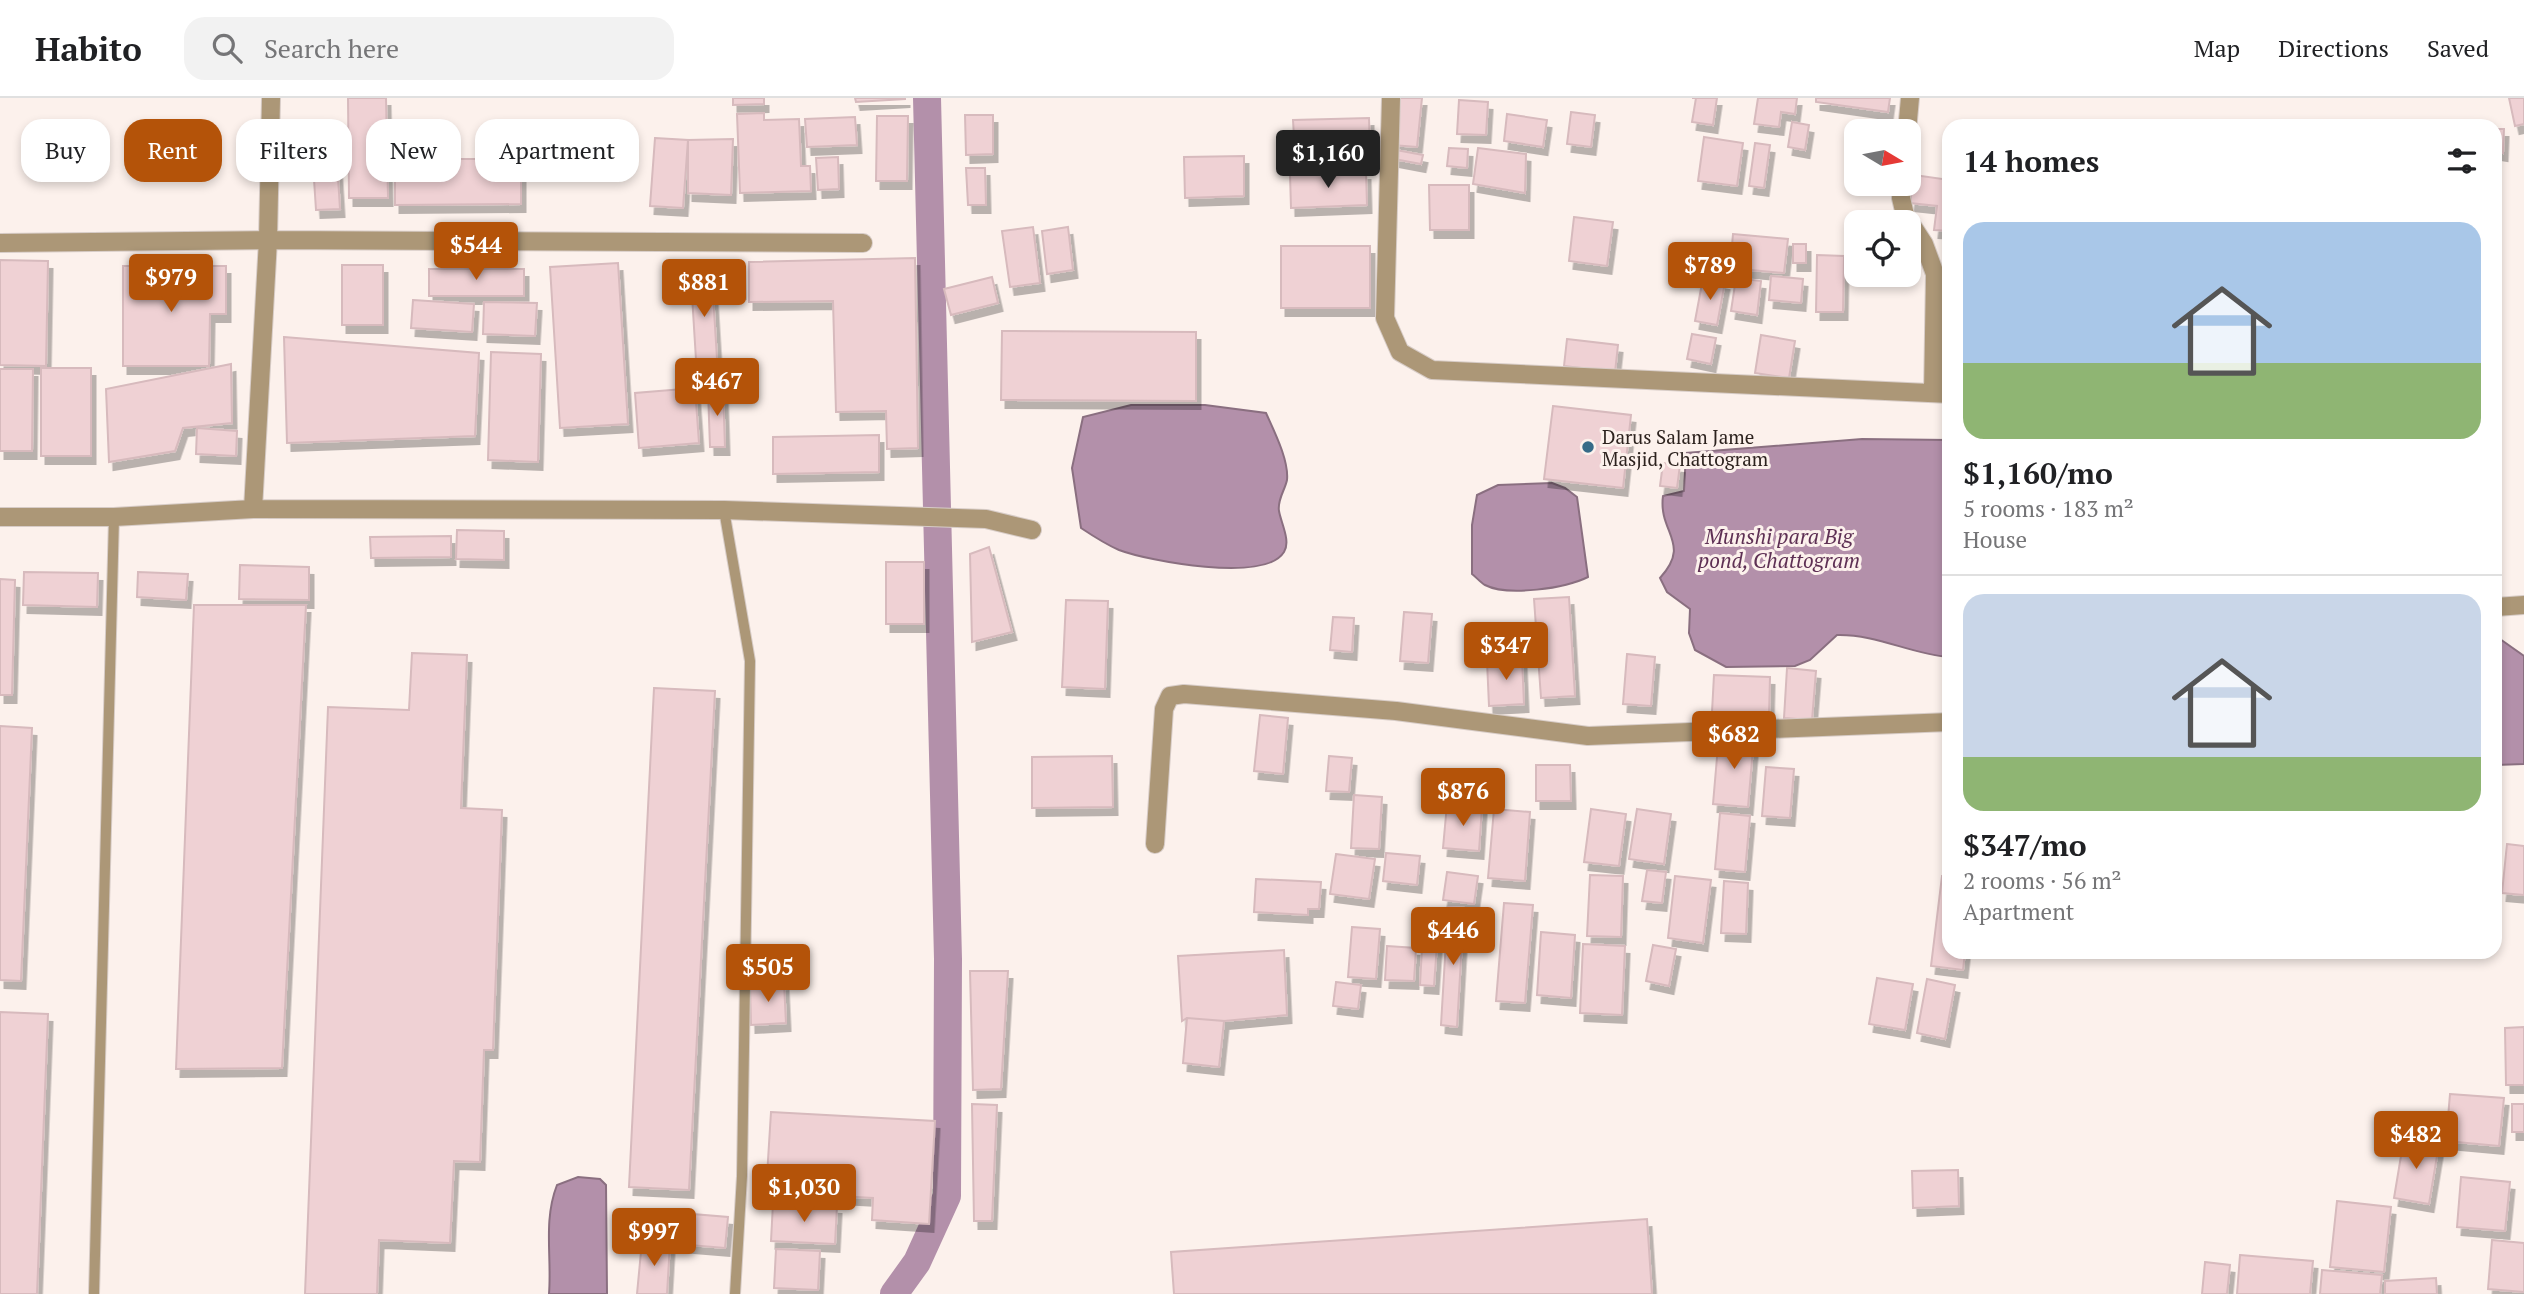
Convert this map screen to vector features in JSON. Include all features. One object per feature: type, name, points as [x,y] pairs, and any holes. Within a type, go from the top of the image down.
[{"type":"street","points":[[253,509],[268,240],[271,98]]},
{"type":"street","points":[[1391,98],[1385,318],[1400,352],[1432,370],[1941,393],[1934,274],[1924,244],[1905,215],[1901,196]]},
{"type":"street","points":[[1908,119],[1910,98]]},
{"type":"street","points":[[0,243],[268,240],[863,243]]},
{"type":"street","points":[[0,517],[114,517],[253,509],[724,510],[986,519],[1032,530]]},
{"type":"street","points":[[2502,607],[2524,605]]},
{"type":"street","points":[[1155,844],[1164,709],[1170,696],[1184,694],[1396,711],[1588,736],[1942,722]]},
{"type":"lane","points":[[724,510],[750,661],[742,1176],[735,1294]]},
{"type":"lane","points":[[94,1294],[114,517]]},
{"type":"water","points":[[1131,405],[1205,405],[1266,413],[1286,464],[1287,480],[1279,507],[1286,537],[1284,552],[1273,561],[1254,566],[1231,568],[1179,564],[1119,550],[1081,528],[1072,468],[1083,417]]},
{"type":"water","name":"Munshi para Big pond, Chattogram","points":[[1862,439],[1942,440],[1942,656],[1866,638],[1837,635],[1810,660],[1795,666],[1726,667],[1695,650],[1689,633],[1690,609],[1667,592],[1660,578],[1669,566],[1674,546],[1665,519],[1663,496],[1684,491],[1686,453]]},
{"type":"water","points":[[1552,483],[1577,497],[1588,577],[1552,588],[1522,591],[1495,589],[1483,584],[1472,574],[1472,525],[1477,495],[1498,485]]},
{"type":"water","points":[[2502,640],[2524,656],[2524,764],[2502,765]]},
{"type":"water","points":[[578,1177],[600,1179],[606,1185],[607,1294],[549,1294],[549,1226],[553,1199],[557,1185]]},
{"type":"building","points":[[348,98],[386,98],[386,119],[366,119],[366,182],[388,182],[388,198],[349,198],[349,182],[352,182],[352,119],[348,119]]},
{"type":"building","points":[[733,98],[764,98],[764,104],[733,105]]},
{"type":"building","points":[[855,98],[905,98],[905,99],[856,102]]},
{"type":"building","points":[[1396,98],[1422,98],[1417,147],[1392,145]]},
{"type":"building","points":[[1696,98],[1717,98],[1713,125],[1692,122]]},
{"type":"building","points":[[1758,98],[1797,98],[1795,114],[1781,112],[1779,127],[1754,124]]},
{"type":"building","points":[[1816,98],[1890,98],[1888,112],[1816,102]]},
{"type":"building","points":[[2509,98],[2524,98],[2524,124],[2515,126]]},
{"type":"building","points":[[1459,100],[1488,102],[1486,135],[1457,134]]},
{"type":"building","points":[[1571,112],[1595,115],[1591,147],[1567,144]]},
{"type":"building","points":[[764,113],[764,120],[799,119],[801,166],[810,166],[811,191],[740,193],[737,114]]},
{"type":"building","points":[[1507,114],[1547,120],[1543,147],[1504,141]]},
{"type":"building","points":[[965,115],[993,115],[993,154],[966,155]]},
{"type":"building","points":[[877,116],[908,116],[907,181],[876,181]]},
{"type":"building","points":[[855,117],[857,145],[807,147],[805,119]]},
{"type":"building","points":[[1369,118],[1370,152],[1295,154],[1293,120]]},
{"type":"building","points":[[1792,122],[1809,125],[1805,150],[1788,147]]},
{"type":"building","points":[[2502,129],[2504,129],[2503,153]]},
{"type":"building","points":[[1704,137],[1743,143],[1737,186],[1698,181]]},
{"type":"building","points":[[655,138],[688,140],[683,208],[650,206]]},
{"type":"building","points":[[733,139],[731,195],[688,193],[688,140]]},
{"type":"building","points":[[1755,143],[1770,145],[1764,188],[1749,186]]},
{"type":"building","points":[[1449,148],[1468,149],[1467,168],[1447,166]]},
{"type":"building","points":[[1478,148],[1526,154],[1525,193],[1473,184]]},
{"type":"building","points":[[1396,150],[1423,155],[1421,164],[1394,159]]},
{"type":"building","points":[[1244,156],[1244,196],[1185,198],[1184,157]]},
{"type":"building","points":[[838,157],[839,189],[818,190],[816,158]]},
{"type":"building","points":[[461,159],[475,159],[475,182],[521,182],[521,204],[395,205],[395,182],[461,182]]},
{"type":"building","points":[[966,168],[985,168],[986,205],[968,205]]},
{"type":"building","points":[[1366,172],[1367,205],[1291,208],[1290,174]]},
{"type":"building","points":[[1922,176],[1942,179],[1942,230],[1934,230],[1937,206],[1910,203],[1911,196],[1922,196]]},
{"type":"building","points":[[314,182],[338,182],[340,209],[316,210]]},
{"type":"building","points":[[1429,185],[1469,185],[1469,230],[1430,230]]},
{"type":"building","points":[[1574,217],[1613,222],[1607,266],[1569,261]]},
{"type":"building","points":[[1033,227],[1040,283],[1010,287],[1002,231]]},
{"type":"building","points":[[1068,227],[1073,270],[1047,274],[1042,231]]},
{"type":"building","points":[[1733,234],[1788,239],[1784,273],[1730,268]]},
{"type":"building","points":[[1793,244],[1806,244],[1806,263],[1793,263]]},
{"type":"building","points":[[1281,246],[1370,246],[1370,308],[1281,308]]},
{"type":"building","points":[[1817,255],[1844,256],[1843,312],[1816,312]]},
{"type":"building","points":[[915,258],[918,448],[887,449],[886,411],[836,412],[833,301],[749,302],[749,262]]},
{"type":"building","points":[[0,260],[48,261],[46,366],[0,365]]},
{"type":"building","points":[[740,261],[741,291],[717,291],[717,262]]},
{"type":"building","points":[[711,262],[718,375],[697,376],[690,263]]},
{"type":"building","points":[[618,263],[628,424],[560,428],[550,267]]},
{"type":"building","points":[[342,265],[383,265],[383,325],[342,325]]},
{"type":"building","points":[[123,266],[226,266],[226,314],[210,314],[209,366],[123,366]]},
{"type":"building","points":[[429,269],[524,269],[524,296],[429,296]]},
{"type":"building","points":[[1771,276],[1803,279],[1801,303],[1769,300]]},
{"type":"building","points":[[992,277],[998,303],[951,315],[944,289]]},
{"type":"building","points":[[1703,278],[1725,282],[1717,325],[1695,321]]},
{"type":"building","points":[[1736,278],[1761,281],[1757,315],[1731,311]]},
{"type":"building","points":[[413,300],[474,304],[472,332],[411,328]]},
{"type":"building","points":[[484,302],[537,303],[535,336],[483,334]]},
{"type":"building","points":[[1002,331],[1196,332],[1196,401],[1001,400]]},
{"type":"building","points":[[1692,334],[1716,338],[1711,364],[1687,359]]},
{"type":"building","points":[[1761,335],[1795,341],[1789,378],[1755,373]]},
{"type":"building","points":[[284,337],[479,353],[475,436],[287,443]]},
{"type":"building","points":[[1567,339],[1618,345],[1615,372],[1564,366]]},
{"type":"building","points":[[491,352],[541,354],[538,462],[488,460]]},
{"type":"building","points":[[231,364],[232,423],[183,428],[175,451],[109,462],[106,389]]},
{"type":"building","points":[[41,368],[91,368],[91,456],[41,456]]},
{"type":"building","points":[[0,369],[33,369],[32,451],[0,451]]},
{"type":"building","points":[[695,388],[699,443],[639,448],[635,393]]},
{"type":"building","points":[[723,389],[725,447],[710,447],[708,390]]},
{"type":"building","name":"Darus Salam Jame Masjid, Chattogram","points":[[1553,406],[1631,415],[1623,488],[1544,479]]},
{"type":"building","points":[[197,428],[237,431],[236,456],[196,454]]},
{"type":"building","points":[[879,435],[879,472],[773,474],[773,437]]},
{"type":"building","points":[[1663,463],[1680,465],[1677,488],[1660,486]]},
{"type":"building","points":[[457,530],[504,531],[504,560],[456,559]]},
{"type":"building","points":[[451,536],[451,557],[371,558],[370,537]]},
{"type":"building","points":[[989,547],[1012,632],[972,642],[970,554]]},
{"type":"building","points":[[886,562],[924,562],[924,624],[886,624]]},
{"type":"building","points":[[240,565],[309,567],[309,600],[239,599]]},
{"type":"building","points":[[24,572],[98,573],[97,607],[23,605]]},
{"type":"building","points":[[138,572],[188,574],[186,600],[137,597]]},
{"type":"building","points":[[0,579],[15,580],[12,695],[0,695]]},
{"type":"building","points":[[1569,597],[1575,696],[1541,698],[1534,599]]},
{"type":"building","points":[[1066,600],[1108,601],[1105,689],[1062,687]]},
{"type":"building","points":[[194,605],[306,605],[282,1068],[176,1069]]},
{"type":"building","points":[[1404,612],[1432,614],[1428,663],[1400,661]]},
{"type":"building","points":[[1333,617],[1354,618],[1352,652],[1330,650]]},
{"type":"building","points":[[412,653],[467,655],[461,808],[502,810],[493,1050],[484,1050],[480,1162],[454,1161],[450,1243],[379,1240],[377,1294],[305,1294],[328,707],[409,710]]},
{"type":"building","points":[[1627,654],[1655,657],[1651,706],[1623,704]]},
{"type":"building","points":[[1522,659],[1524,704],[1489,706],[1487,661]]},
{"type":"building","points":[[1787,668],[1816,671],[1812,720],[1784,718]]},
{"type":"building","points":[[1714,675],[1770,677],[1769,715],[1712,712]]},
{"type":"building","points":[[654,688],[715,691],[689,1190],[629,1187]]},
{"type":"building","points":[[1260,715],[1288,718],[1283,774],[1254,771]]},
{"type":"building","points":[[0,726],[32,728],[21,981],[0,980]]},
{"type":"building","points":[[1719,734],[1754,737],[1748,807],[1713,804]]},
{"type":"building","points":[[1112,756],[1113,807],[1032,808],[1032,757]]},
{"type":"building","points":[[1329,756],[1352,758],[1349,792],[1326,791]]},
{"type":"building","points":[[1536,765],[1570,765],[1571,801],[1536,801]]},
{"type":"building","points":[[1766,767],[1794,769],[1790,818],[1762,816]]},
{"type":"building","points":[[1354,795],[1382,797],[1379,849],[1351,848]]},
{"type":"building","points":[[1447,804],[1482,807],[1479,851],[1443,848]]},
{"type":"building","points":[[1494,809],[1530,812],[1525,881],[1488,878]]},
{"type":"building","points":[[1591,809],[1626,814],[1619,866],[1584,862]]},
{"type":"building","points":[[1637,809],[1671,814],[1664,864],[1629,859]]},
{"type":"building","points":[[1720,813],[1750,816],[1745,872],[1715,869]]},
{"type":"building","points":[[2507,844],[2524,846],[2524,895],[2502,893]]},
{"type":"building","points":[[1386,853],[1420,856],[1417,885],[1383,881]]},
{"type":"building","points":[[1336,854],[1375,859],[1369,899],[1330,894]]},
{"type":"building","points":[[1647,870],[1666,872],[1662,903],[1642,901]]},
{"type":"building","points":[[1447,872],[1478,876],[1474,904],[1443,900]]},
{"type":"building","points":[[1590,875],[1623,876],[1621,937],[1587,936]]},
{"type":"building","points":[[1675,876],[1711,880],[1703,943],[1668,938]]},
{"type":"building","points":[[1942,876],[1942,959],[1964,959],[1963,970],[1931,966]]},
{"type":"building","points":[[1256,879],[1321,882],[1319,909],[1308,909],[1308,915],[1254,912]]},
{"type":"building","points":[[1724,881],[1748,883],[1746,934],[1721,933]]},
{"type":"building","points":[[1504,903],[1533,905],[1525,1003],[1496,1001]]},
{"type":"building","points":[[1448,907],[1464,908],[1457,1027],[1441,1025]]},
{"type":"building","points":[[1352,927],[1380,929],[1376,979],[1348,977]]},
{"type":"building","points":[[1423,929],[1438,930],[1434,986],[1420,985]]},
{"type":"building","points":[[1541,932],[1575,935],[1571,998],[1537,995]]},
{"type":"building","points":[[1583,944],[1625,946],[1622,1015],[1580,1013]]},
{"type":"building","points":[[1653,945],[1676,949],[1669,986],[1646,981]]},
{"type":"building","points":[[1387,946],[1416,948],[1414,981],[1385,980]]},
{"type":"building","points":[[1284,950],[1287,1015],[1224,1021],[1187,1018],[1182,1021],[1178,956]]},
{"type":"building","points":[[970,971],[1008,971],[1001,1089],[973,1090]]},
{"type":"building","points":[[1877,978],[1913,984],[1905,1030],[1869,1024]]},
{"type":"building","points":[[1927,979],[1955,985],[1945,1039],[1917,1033]]},
{"type":"building","points":[[1336,982],[1361,985],[1358,1009],[1333,1006]]},
{"type":"building","points":[[784,983],[786,1023],[751,1025],[750,985]]},
{"type":"building","points":[[0,1012],[48,1014],[37,1294],[0,1294]]},
{"type":"building","points":[[1187,1018],[1224,1021],[1219,1067],[1183,1063]]},
{"type":"building","points":[[2524,1027],[2524,1085],[2506,1085],[2505,1028]]},
{"type":"building","points":[[2450,1094],[2504,1098],[2499,1146],[2446,1141]]},
{"type":"building","points":[[972,1104],[997,1105],[992,1221],[974,1221]]},
{"type":"building","points":[[2512,1104],[2524,1104],[2524,1132],[2512,1132]]},
{"type":"building","points":[[771,1112],[935,1121],[929,1224],[872,1220],[873,1198],[766,1192]]},
{"type":"building","points":[[2404,1138],[2439,1144],[2429,1204],[2394,1198]]},
{"type":"building","points":[[1958,1170],[1959,1206],[1913,1208],[1912,1171]]},
{"type":"building","points":[[2461,1177],[2510,1182],[2505,1231],[2457,1227]]},
{"type":"building","points":[[2337,1201],[2391,1207],[2384,1272],[2330,1267]]},
{"type":"building","points":[[773,1203],[837,1206],[835,1244],[771,1241]]},
{"type":"building","points":[[645,1210],[728,1217],[725,1248],[642,1241]]},
{"type":"building","points":[[1647,1219],[1652,1294],[1174,1294],[1171,1252]]},
{"type":"building","points":[[2492,1240],[2524,1243],[2524,1292],[2488,1289]]},
{"type":"building","points":[[642,1241],[670,1243],[667,1294],[637,1294]]},
{"type":"building","points":[[776,1249],[820,1251],[818,1290],[774,1288]]},
{"type":"building","points":[[2240,1255],[2313,1261],[2310,1294],[2237,1294]]},
{"type":"building","points":[[2205,1262],[2230,1265],[2227,1294],[2202,1294]]},
{"type":"building","points":[[2322,1270],[2382,1275],[2380,1294],[2320,1294]]},
{"type":"building","points":[[2436,1278],[2437,1294],[2385,1294],[2385,1281]]},
{"type":"waterway","points":[[894,1294],[917,1262],[947,1196],[948,959],[927,98]]},
{"type":"place","name":"Darus Salam Jame Masjid, Chattogram","points":[[1588,447]]}]
